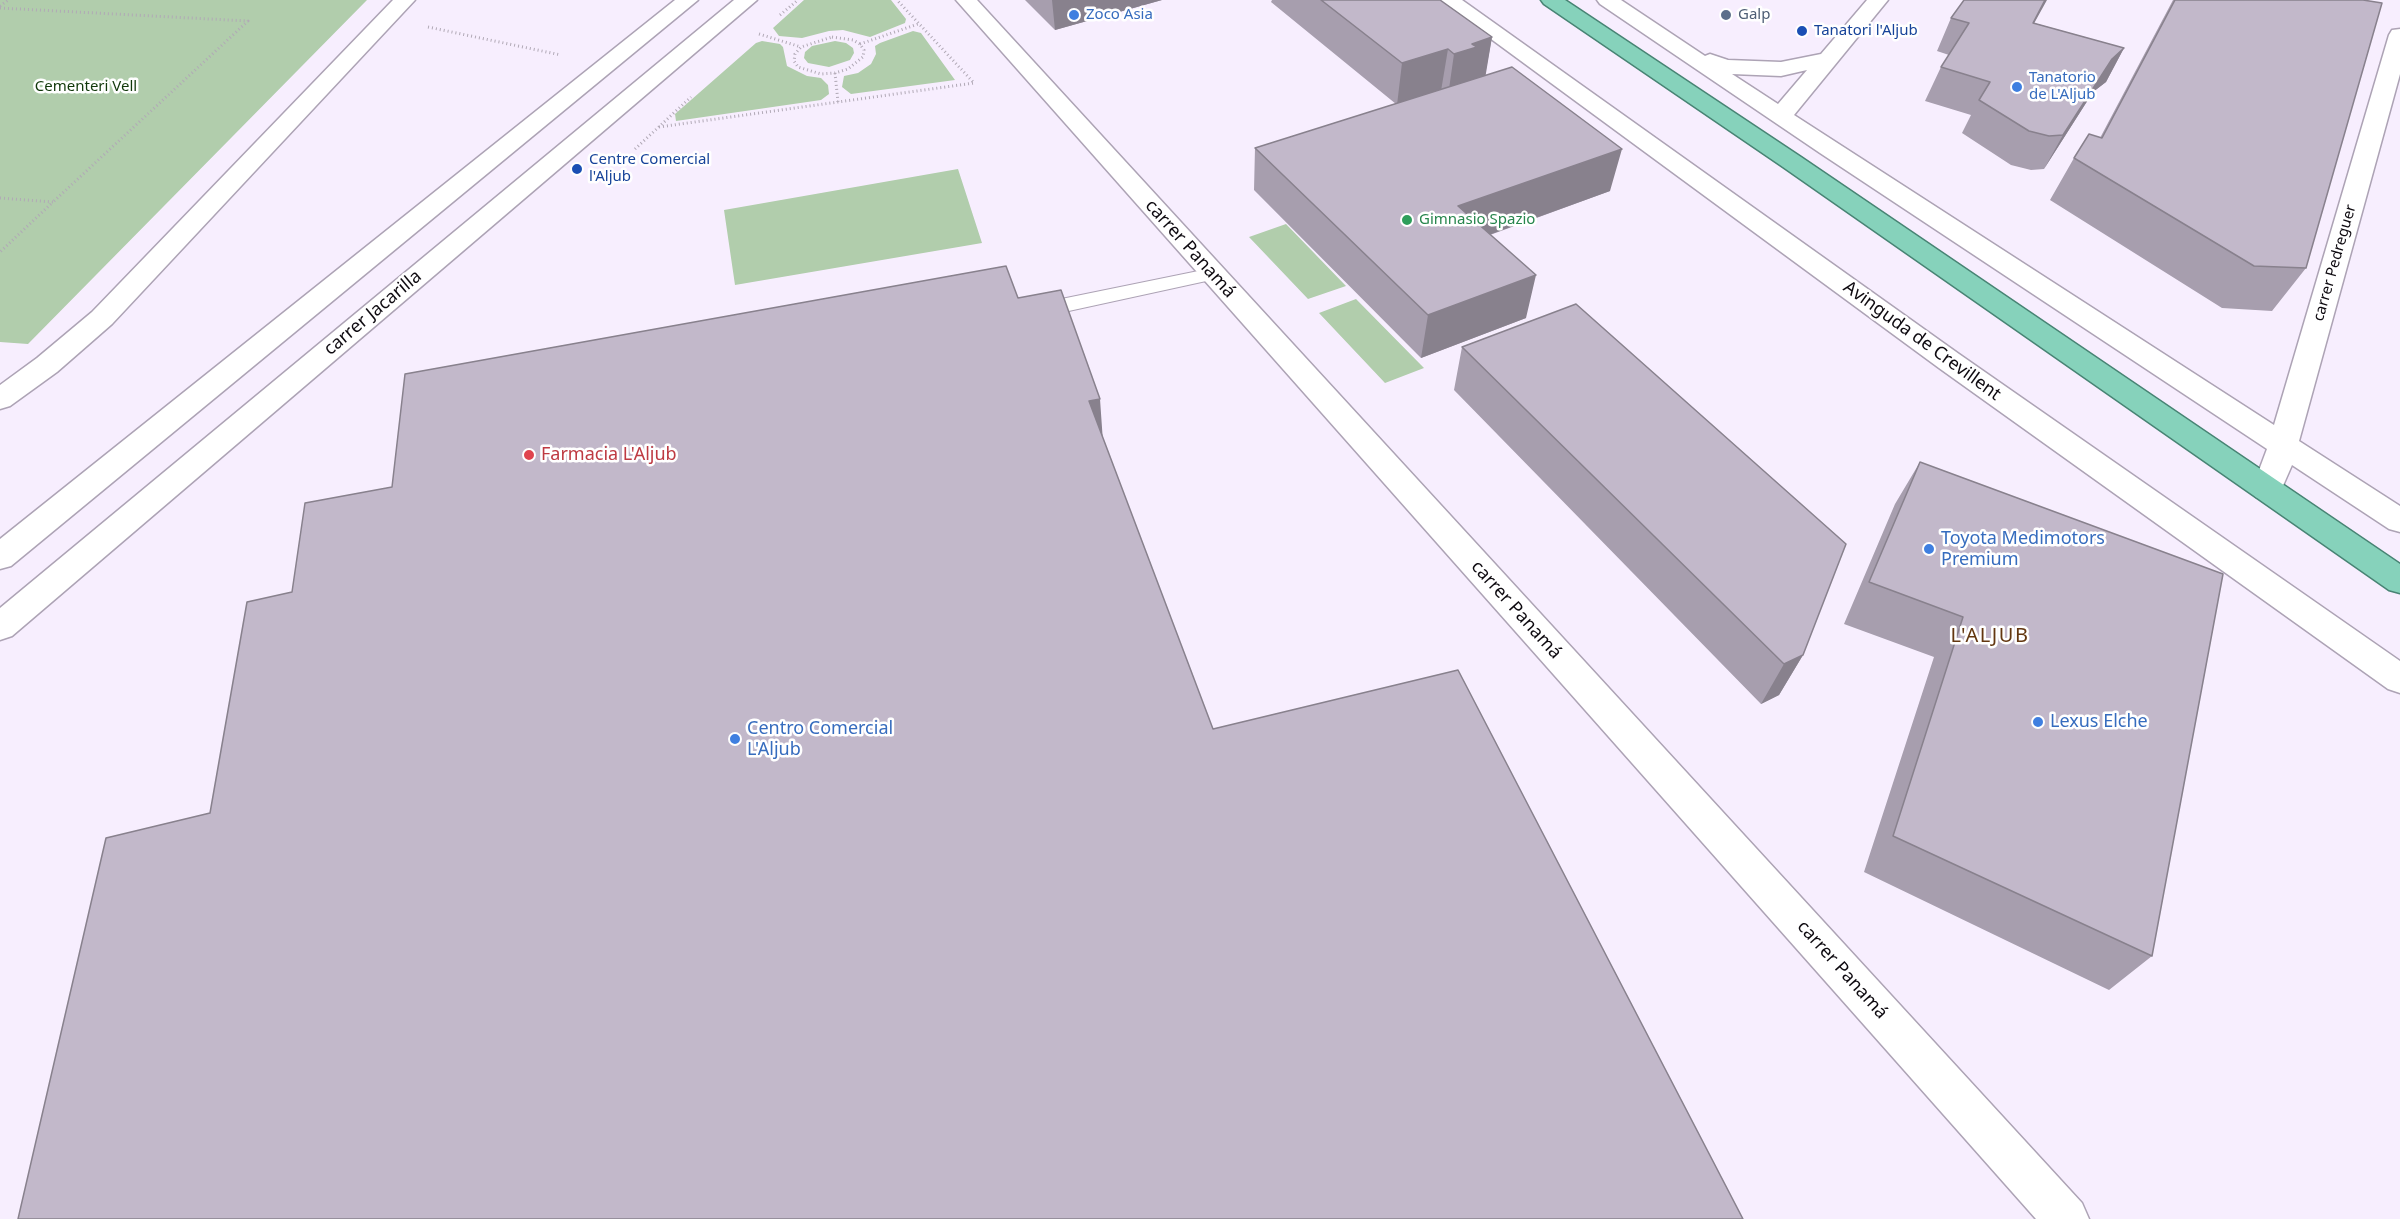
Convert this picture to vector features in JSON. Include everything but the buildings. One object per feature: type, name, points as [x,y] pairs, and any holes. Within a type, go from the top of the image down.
[{"type":"highway","points":[[1551,0],[1792,162],[2400,581]]},
{"type":"street","points":[[0,399],[47,365],[102,318],[405,0]]},
{"type":"street","points":[[0,557],[688,0]]},
{"type":"street","name":"carrer Jacarilla","points":[[0,627],[747,0]]},
{"type":"street","name":"carrer Panamá","points":[[966,0],[2066,1219]]},
{"type":"street","name":"Avinguda de Crevillent","points":[[1448,0],[1949,361],[2400,679]]},
{"type":"street","points":[[1607,0],[2400,520]]},
{"type":"street","points":[[1792,162],[1787,120],[1829,59],[1878,0]]},
{"type":"street","name":"carrer Pedreguer","points":[[2266,489],[2283,445],[2393,31]]},
{"type":"street","points":[[1687,51],[1724,67],[1781,69],[1829,59]]},
{"type":"lane","points":[[1014,315],[1212,274]]},
{"type":"path","points":[[0,7],[8,0]]},
{"type":"path","points":[[635,149],[659,127],[974,83],[897,0]]},
{"type":"path","points":[[0,7],[248,21],[0,252]]},
{"type":"path","points":[[387,19],[562,55]]},
{"type":"path","points":[[860,44],[918,24]]},
{"type":"path","points":[[758,34],[801,47]]},
{"type":"path","points":[[832,37],[853,40],[860,44],[864,50],[863,57],[857,64],[835,73],[821,74],[798,67],[794,61],[795,54],[810,42],[832,37]]},
{"type":"path","points":[[835,73],[838,102]]},
{"type":"path","points":[[0,198],[53,202]]},
{"type":"green space","name":"Cementeri Vell","points":[[0,0],[367,0],[28,344],[0,342]]},
{"type":"green space","points":[[804,0],[891,0],[906,19],[905,23],[870,37],[843,30],[802,38],[779,36],[773,28]]},
{"type":"green space","points":[[913,31],[921,33],[955,80],[851,94],[842,87],[844,76],[858,73],[871,64],[876,54],[875,46]]},
{"type":"green space","points":[[762,41],[780,44],[783,47],[787,66],[807,76],[821,78],[828,85],[829,94],[821,100],[676,121],[675,114],[756,43]]},
{"type":"green space","points":[[835,41],[846,43],[853,48],[854,53],[850,60],[829,67],[808,63],[804,58],[805,52],[812,46]]},
{"type":"green space","points":[[958,169],[982,243],[735,285],[724,210]]},
{"type":"green space","points":[[1286,224],[1346,286],[1308,299],[1249,237]]},
{"type":"green space","points":[[1356,299],[1424,368],[1385,383],[1319,313]]},
{"type":"place","name":"Zoco Asia","points":[[1074,15]]},
{"type":"place","name":"Galp","points":[[1726,15]]},
{"type":"place","name":"Tanatori l'Aljub","points":[[1802,31]]},
{"type":"place","name":"Tanatorio de L'Aljub","points":[[2017,87]]},
{"type":"place","name":"Centre Comercial l'Aljub","points":[[577,169]]},
{"type":"place","name":"Gimnasio Spazio","points":[[1407,220]]},
{"type":"place","name":"Farmacia L'Aljub","points":[[529,455]]},
{"type":"place","name":"Toyota Medimotors Premium","points":[[1929,549]]},
{"type":"place","name":"Lexus Elche","points":[[2038,722]]},
{"type":"place","name":"Centro Comercial L'Aljub","points":[[735,739]]},
{"type":"district","name":"L'ALJUB","points":[[1990,636]]}]
